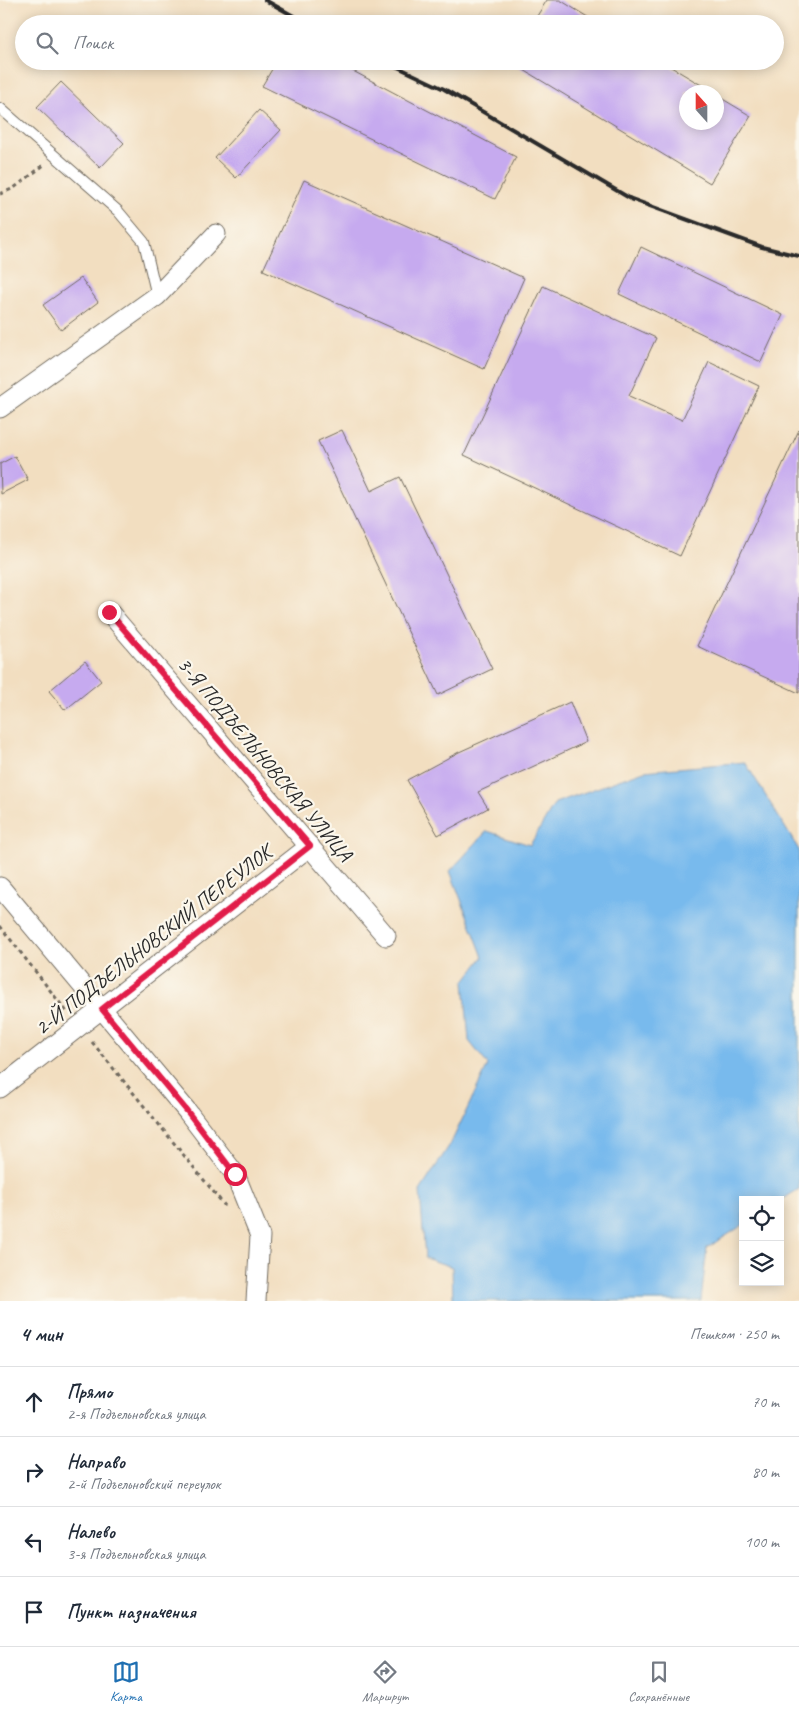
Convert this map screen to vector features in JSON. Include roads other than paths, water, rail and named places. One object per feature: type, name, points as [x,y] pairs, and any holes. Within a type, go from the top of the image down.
[{"type":"street","points":[[0,408],[157,296],[216,234]]},
{"type":"street","name":"3-Я ПОДЪЕЛЬНОВСКАЯ УЛИЦА","points":[[109,612],[386,936]]},
{"type":"street","name":"2-Й ПОДЪЕЛЬНОВСКИЙ ПЕРЕУЛОК","points":[[0,1088],[310,846]]},
{"type":"street","points":[[0,887],[187,1111],[235,1174],[260,1236],[256,1301]]},
{"type":"lane","points":[[0,108],[118,211],[144,242],[157,296]]},
{"type":"water","points":[[745,762],[799,850],[799,1189],[784,1198],[784,1196],[739,1196],[739,1228],[707,1248],[701,1301],[453,1301],[452,1267],[425,1258],[420,1191],[451,1143],[488,1065],[469,1041],[464,982],[483,957],[450,871],[487,831],[530,845],[555,803],[644,771]]},
{"type":"railway","points":[[265,0],[292,15]]},
{"type":"railway","points":[[404,70],[444,89],[631,199],[762,247],[799,256]]}]
